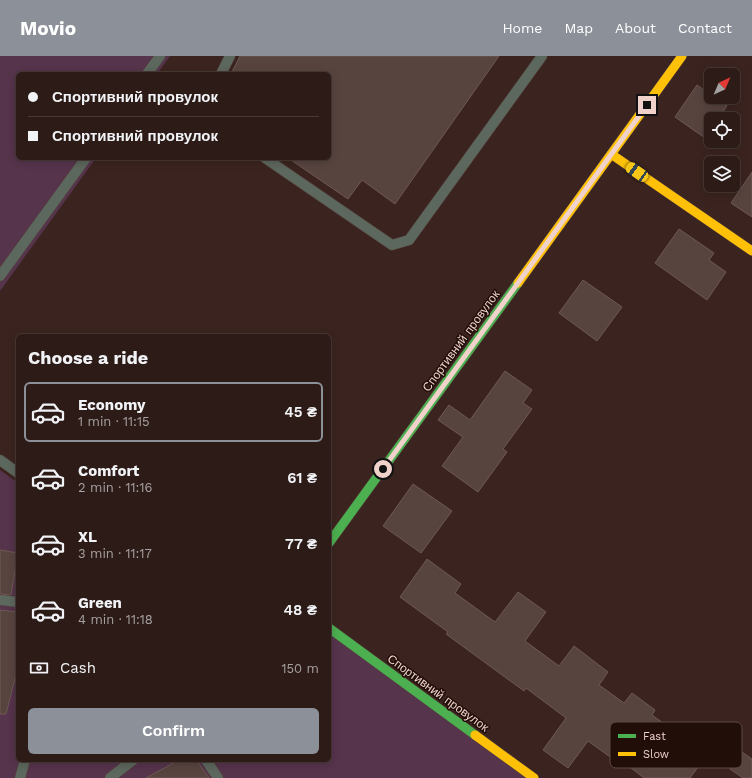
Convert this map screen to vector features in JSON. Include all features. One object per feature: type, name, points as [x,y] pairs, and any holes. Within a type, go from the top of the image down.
[{"type":"street","name":"Спортивний провулок","points":[[331,540],[682,56]]},
{"type":"street","points":[[611,154],[752,251]]},
{"type":"street","name":"Спортивний провулок","points":[[331,629],[534,778]]},
{"type":"lane","points":[[148,72],[160,56]]},
{"type":"lane","points":[[222,72],[230,56]]},
{"type":"lane","points":[[268,160],[392,245],[409,240],[542,56]]},
{"type":"lane","points":[[0,276],[85,160]]},
{"type":"lane","points":[[0,460],[16,472]]},
{"type":"lane","points":[[0,600],[16,602]]},
{"type":"lane","points":[[20,778],[24,762]]},
{"type":"lane","points":[[110,778],[131,762]]},
{"type":"lane","points":[[207,762],[218,778]]},
{"type":"shaded area","points":[[0,56],[170,56],[158,72],[16,72],[16,160],[95,160],[0,291]]},
{"type":"shaded area","points":[[0,470],[16,482],[16,762],[331,762],[331,629],[534,778],[0,778]]},
{"type":"building","points":[[240,56],[499,56],[395,204],[362,180],[348,199],[291,160],[331,160],[331,72],[232,72]]},
{"type":"building","points":[[697,85],[704,90],[704,104],[724,104],[727,106],[723,112],[704,112],[704,137],[675,117]]},
{"type":"building","points":[[752,172],[752,217],[731,203],[740,192]]},
{"type":"building","points":[[679,229],[714,253],[709,260],[726,272],[707,300],[655,263]]},
{"type":"building","points":[[583,280],[622,307],[597,341],[559,313]]},
{"type":"building","points":[[505,371],[532,390],[523,403],[532,409],[503,449],[507,452],[478,492],[442,466],[463,437],[438,420],[449,405],[470,420]]},
{"type":"building","points":[[413,484],[452,511],[421,553],[383,526]]},
{"type":"building","points":[[0,550],[16,553],[16,565],[11,595],[0,594]]},
{"type":"building","points":[[427,559],[461,584],[455,593],[495,622],[518,592],[546,612],[525,641],[559,666],[574,646],[608,672],[599,685],[624,703],[632,693],[655,710],[652,715],[662,722],[610,722],[610,757],[588,741],[568,768],[543,750],[566,718],[526,688],[524,691],[446,634],[448,632],[400,597]]},
{"type":"building","points":[[0,610],[16,612],[16,674],[6,714],[0,714]]},
{"type":"building","points":[[742,752],[752,759],[752,778],[743,778],[730,769],[742,768]]},
{"type":"building","points":[[175,762],[197,762],[209,778],[146,778]]},
{"type":"building","points":[[631,768],[697,768],[690,778],[644,778]]},
{"type":"traffic: fast","points":[[331,540],[518,283]]},
{"type":"traffic: fast","points":[[331,629],[475,735]]},
{"type":"traffic: slow","points":[[518,283],[682,56]]},
{"type":"traffic: slow","points":[[611,154],[752,251]]},
{"type":"traffic: slow","points":[[475,735],[534,778]]},
{"type":"route","points":[[383,469],[647,105]]}]
